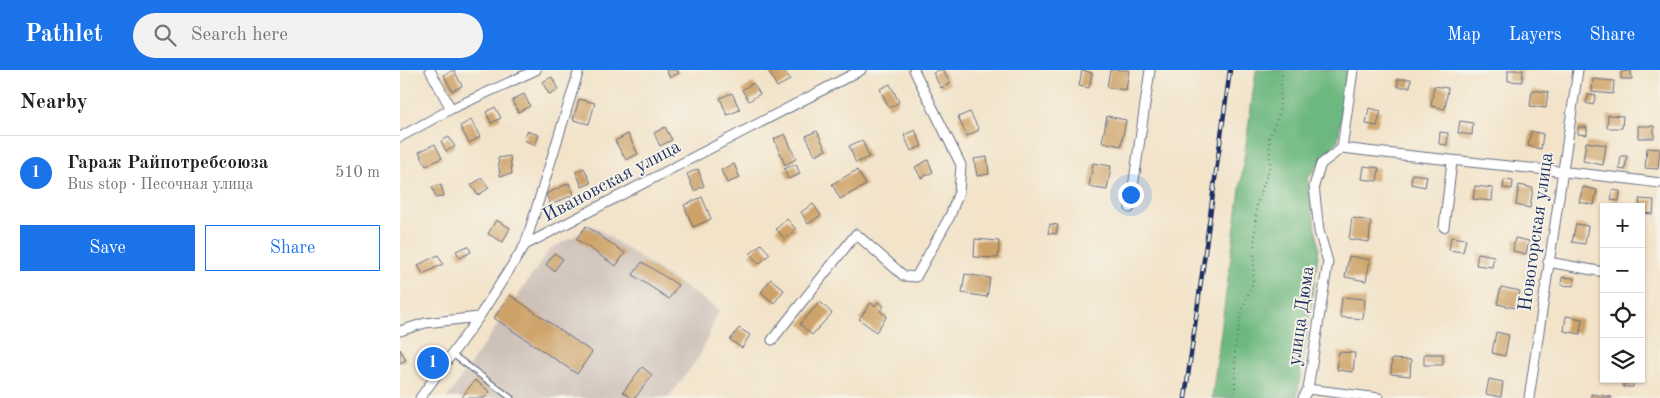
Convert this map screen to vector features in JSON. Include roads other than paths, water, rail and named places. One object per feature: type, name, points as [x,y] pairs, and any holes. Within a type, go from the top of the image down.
[{"type":"street","points":[[430,70],[451,110]]},
{"type":"street","points":[[400,137],[451,110],[536,70]]},
{"type":"street","points":[[525,245],[579,70]]},
{"type":"street","name":"Ивановская улица","points":[[420,398],[479,317],[525,245],[861,70]]},
{"type":"street","points":[[772,340],[856,234],[904,276],[916,277],[950,216],[959,192],[960,165],[914,70]]},
{"type":"street","points":[[1130,208],[1150,70]]},
{"type":"street","points":[[1353,70],[1342,148],[1452,162],[1561,170],[1660,183]]},
{"type":"street","name":"Новогорская улица","points":[[1529,398],[1561,170],[1578,70]]},
{"type":"street","name":"улица Дюма","points":[[1303,398],[1308,389],[1328,262],[1319,231],[1314,186],[1321,164],[1342,148]]},
{"type":"street","points":[[1444,227],[1452,162]]},
{"type":"street","points":[[1548,262],[1600,271]]},
{"type":"street","points":[[400,331],[426,323],[479,317]]},
{"type":"street","points":[[1308,389],[1379,398]]},
{"type":"lane","points":[[452,354],[510,398]]},
{"type":"railway","points":[[1185,398],[1230,70]]},
{"type":"place","name":"Гараж Райпотребсоюза","points":[[433,363]]}]
